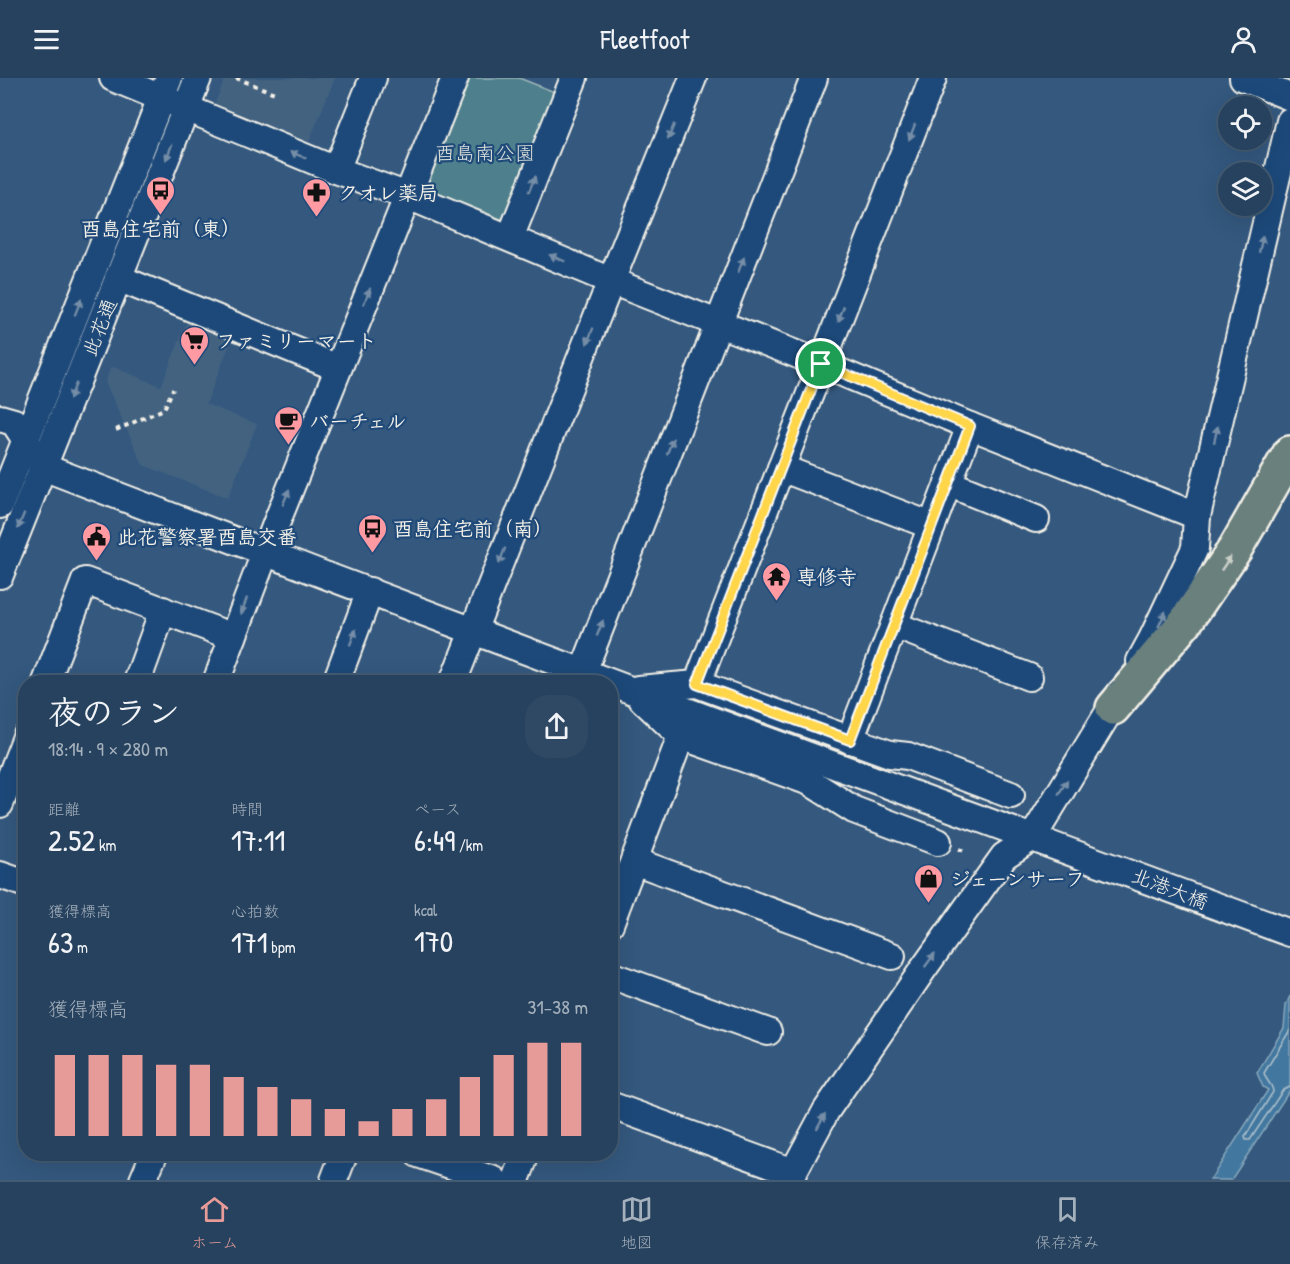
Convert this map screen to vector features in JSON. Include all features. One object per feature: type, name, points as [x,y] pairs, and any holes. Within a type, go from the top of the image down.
[{"type":"highway","points":[[1113,708],[1186,621],[1235,549],[1290,453]]},
{"type":"street","points":[[113,78],[165,88],[187,108],[336,170],[408,196],[611,281],[1197,516]]},
{"type":"street","name":"此花通","points":[[0,575],[198,78]]},
{"type":"street","points":[[336,170],[373,78]]},
{"type":"street","points":[[219,675],[265,551],[455,78]]},
{"type":"street","points":[[510,238],[574,78]]},
{"type":"street","points":[[456,675],[693,78]]},
{"type":"street","points":[[582,675],[814,78]]},
{"type":"street","points":[[697,684],[933,78]]},
{"type":"street","points":[[1243,78],[1290,97]]},
{"type":"street","name":"此花通","points":[[0,505],[165,88]]},
{"type":"street","points":[[618,1109],[791,1176],[826,1111],[1004,856],[1042,840],[1061,790],[1113,708],[1152,639],[1195,549],[1197,516],[1290,121]]},
{"type":"street","points":[[118,278],[338,368]]},
{"type":"street","points":[[0,418],[14,422],[43,467]]},
{"type":"street","points":[[850,740],[970,426]]},
{"type":"street","name":"北港大橋","points":[[43,467],[473,630],[576,675]]},
{"type":"street","points":[[781,468],[932,526]]},
{"type":"street","points":[[948,483],[1036,519]]},
{"type":"street","points":[[49,675],[85,581],[233,637]]},
{"type":"street","points":[[339,675],[370,591]]},
{"type":"street","points":[[140,675],[163,610]]},
{"type":"street","points":[[894,625],[1029,677]]},
{"type":"street","points":[[631,690],[697,684],[890,754],[908,756],[1011,795]]},
{"type":"street","name":"北港大橋","points":[[618,687],[1042,840],[1290,933]]},
{"type":"street","points":[[631,690],[681,736],[810,782],[854,810],[938,842]]},
{"type":"street","points":[[618,903],[681,736]]},
{"type":"street","points":[[0,804],[18,758]]},
{"type":"street","points":[[634,861],[892,956]]},
{"type":"street","points":[[0,875],[18,881]]},
{"type":"street","points":[[618,978],[768,1032]]},
{"type":"street","points":[[143,1180],[151,1161]]},
{"type":"street","points":[[334,1180],[341,1161]]},
{"type":"street","points":[[438,1161],[494,1180]]},
{"type":"street","points":[[516,1180],[523,1161]]},
{"type":"path","points":[[236,78],[276,94]]},
{"type":"path","points":[[116,430],[164,409],[172,389]]},
{"type":"shaded area","points":[[225,78],[335,78],[309,142],[215,103]]},
{"type":"shaded area","points":[[188,319],[233,337],[206,404],[257,424],[228,498],[143,465],[105,382],[111,366],[161,386]]},
{"type":"green space","name":"酉島南公園","points":[[465,78],[519,78],[557,93],[509,216],[501,219],[427,189],[424,181]]},
{"type":"water","points":[[1290,996],[1290,1090],[1231,1180],[1210,1180],[1268,1090],[1263,1087],[1257,1073],[1284,1028],[1286,1005]]},
{"type":"place","name":"酉島住宅前（東）","points":[[161,216]]},
{"type":"place","name":"クオレ薬局","points":[[317,218]]},
{"type":"place","name":"ファミリーマート","points":[[195,366]]},
{"type":"place","name":"バーチェル","points":[[288,446]]},
{"type":"place","name":"酉島住宅前（南）","points":[[372,554]]},
{"type":"place","name":"此花警察署酉島交番","points":[[96,562]]},
{"type":"place","name":"専修寺","points":[[776,602]]},
{"type":"place","name":"ジェーンサーフ","points":[[929,904]]},
{"type":"route","points":[[821,364],[970,426],[850,740],[697,684],[821,364]]}]
